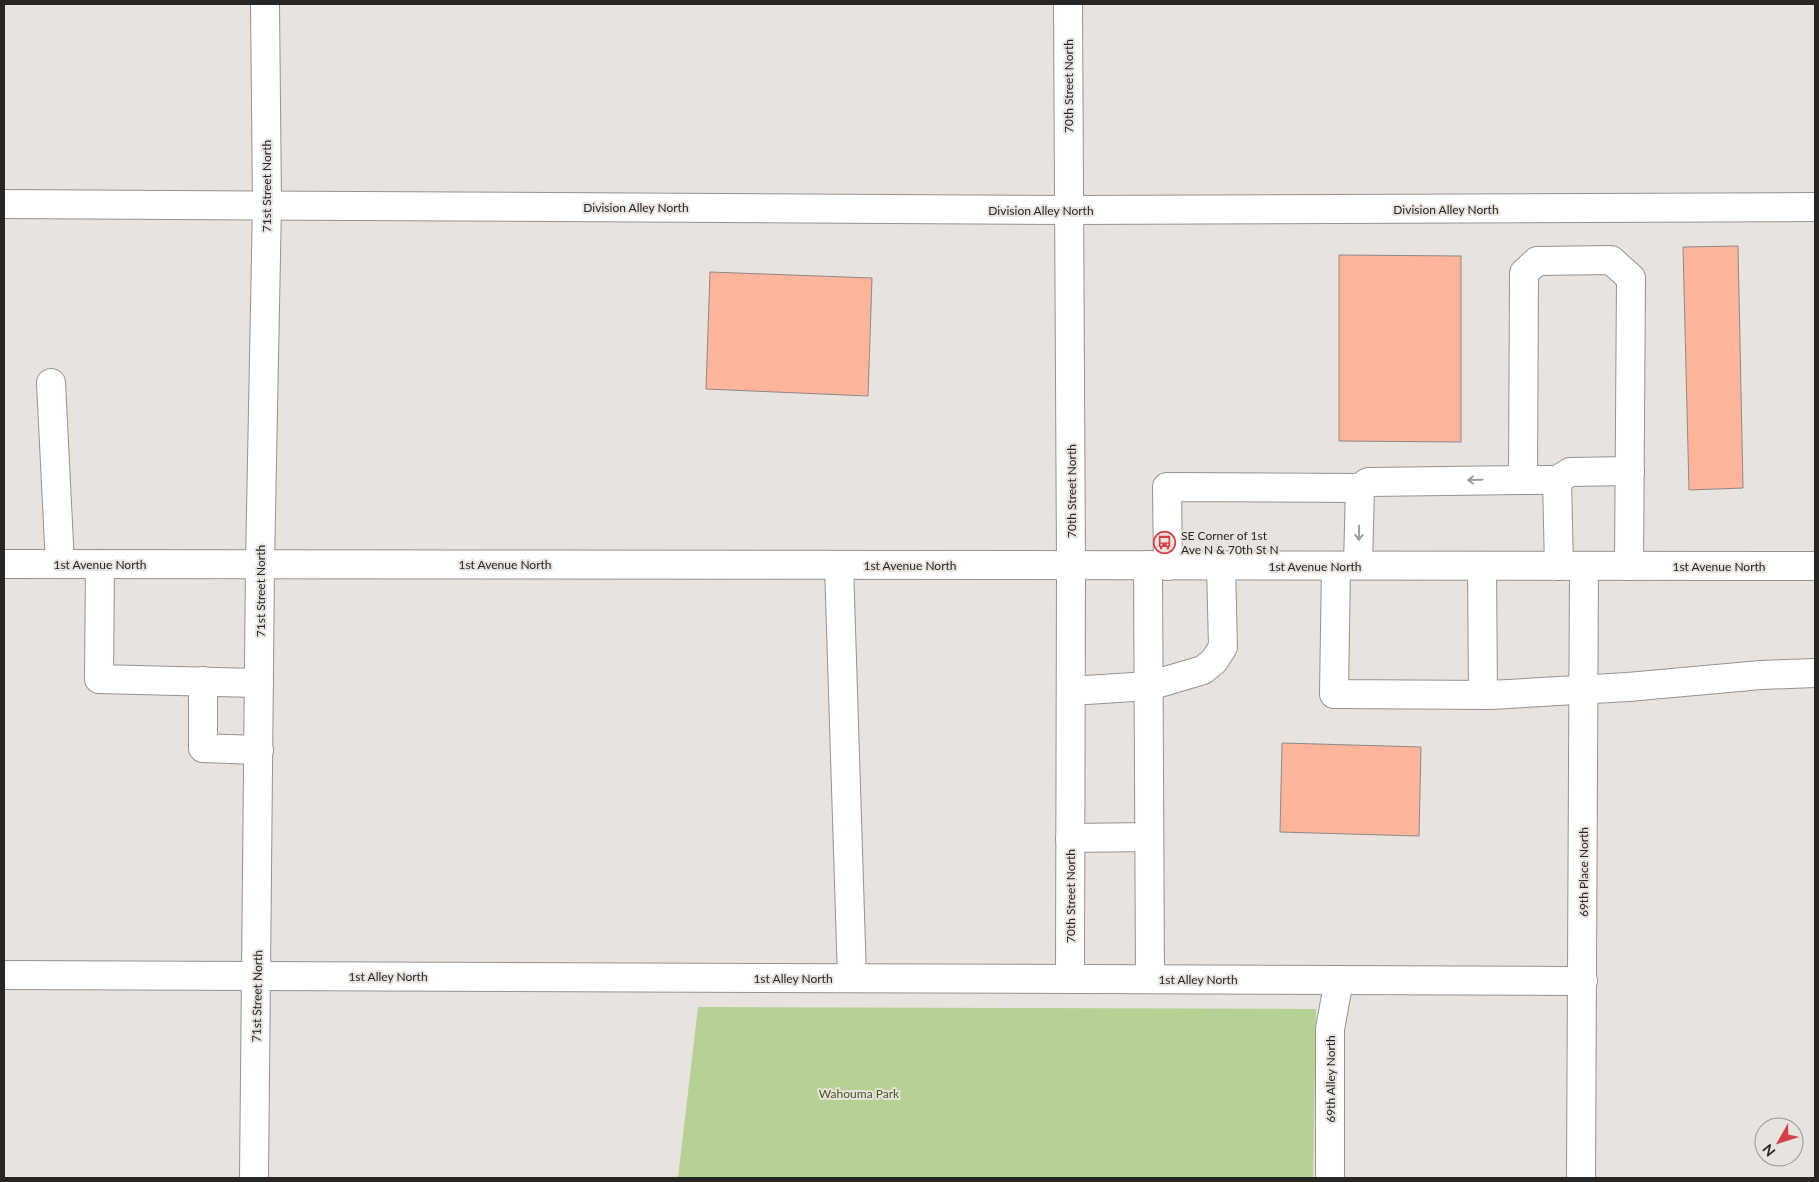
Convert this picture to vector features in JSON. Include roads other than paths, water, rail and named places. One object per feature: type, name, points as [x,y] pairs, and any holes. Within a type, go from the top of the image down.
[{"type":"street","name":"71st Street North","points":[[254,1178],[260,564],[267,204],[265,4]]},
{"type":"street","name":"70th Street North","points":[[1068,4],[1071,566],[1070,979]]},
{"type":"street","name":"Division Alley North","points":[[4,204],[1069,210],[1815,207]]},
{"type":"street","points":[[1523,480],[1524,272],[1537,261],[1611,260],[1631,278],[1629,566]]},
{"type":"street","points":[[51,383],[60,564]]},
{"type":"street","points":[[1150,979],[1148,686],[1167,487],[1360,488],[1368,482],[1557,480],[1570,472],[1630,471]]},
{"type":"street","name":"69th Place North","points":[[1557,480],[1571,566],[1583,688],[1581,1178]]},
{"type":"street","points":[[1360,488],[1347,566],[1334,694],[1483,695],[1815,674]]},
{"type":"street","name":"1st Avenue North","points":[[4,564],[1815,566]]},
{"type":"street","points":[[100,564],[99,679],[259,683]]},
{"type":"street","points":[[839,565],[852,978]]},
{"type":"street","points":[[1071,691],[1148,686],[1203,670],[1214,661],[1223,647],[1221,566]]},
{"type":"street","points":[[1482,566],[1483,695]]},
{"type":"street","points":[[203,681],[203,748],[259,750]]},
{"type":"street","points":[[1070,838],[1150,837]]},
{"type":"street","name":"1st Alley North","points":[[4,975],[1583,981]]},
{"type":"street","name":"69th Alley North","points":[[1330,1178],[1330,1029],[1339,980]]},
{"type":"place","name":"SE Corner of 1st Ave N & 70th St N","points":[[1165,542]]},
{"type":"park label","name":"Wahouma Park","points":[[859,1093]]}]
